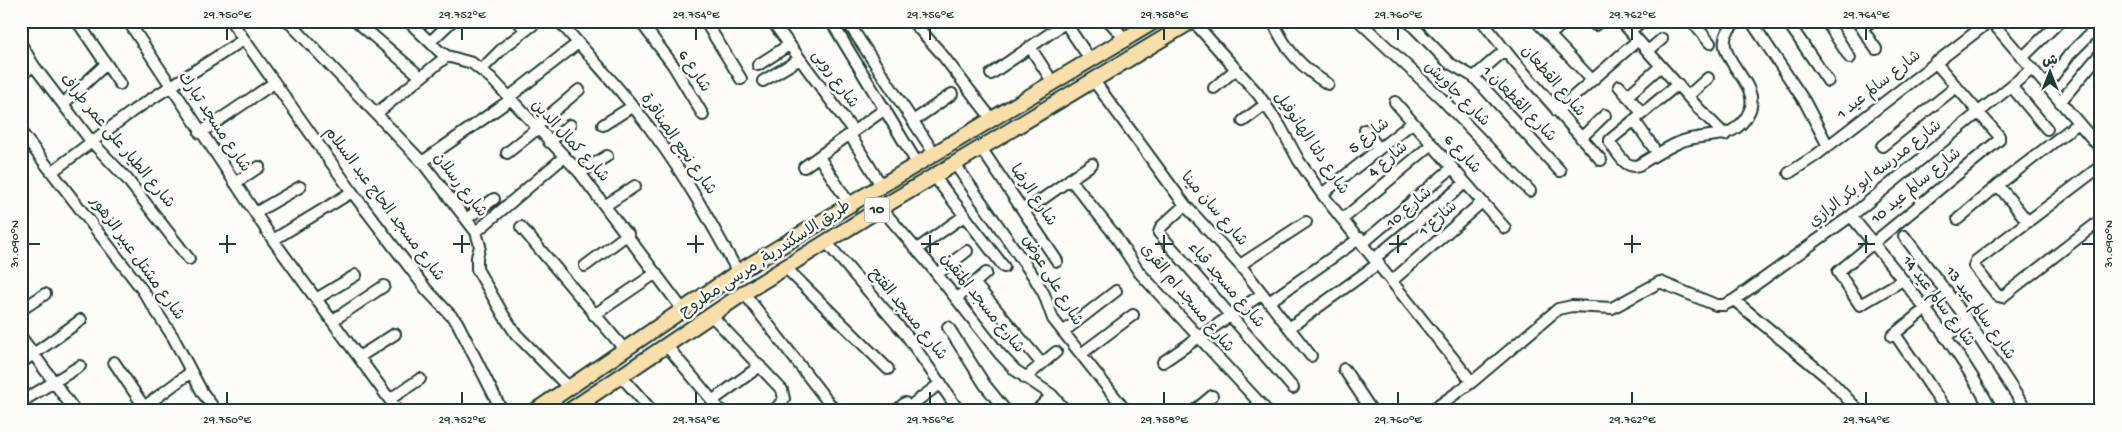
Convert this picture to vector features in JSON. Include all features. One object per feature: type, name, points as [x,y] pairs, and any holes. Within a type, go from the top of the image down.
[{"type":"main road","name":"طريق الاسكندرية, مرسى مطروح","points":[[535,411],[738,272],[1155,21]]},
{"type":"main road","name":"طريق الاسكندرية, مرسى مطروح","points":[[570,411],[744,293],[881,208],[1192,21]]},
{"type":"main road","points":[[1048,84],[1056,104]]},
{"type":"main road","points":[[782,245],[789,265]]},
{"type":"street","points":[[78,21],[120,84]]},
{"type":"street","name":"شارع مسجد تبارك","points":[[128,21],[200,133],[273,240],[398,411]]},
{"type":"street","name":"شارع مسجد الحاج عبد السلام","points":[[231,21],[352,192],[426,289],[457,322],[502,411]]},
{"type":"street","name":"شارع رسلان","points":[[288,21],[422,162],[476,232],[480,246],[477,269],[504,316],[516,334],[569,388]]},
{"type":"street","points":[[356,21],[422,77]]},
{"type":"street","name":"شارع كمال الدين","points":[[409,21],[447,56],[472,63],[482,69],[580,173],[628,234],[683,310]]},
{"type":"street","points":[[430,42],[452,21]]},
{"type":"street","points":[[518,21],[525,30]]},
{"type":"street","points":[[482,69],[504,47],[538,21]]},
{"type":"street","name":"شارع نجع الصناقرة","points":[[559,21],[633,106],[659,140],[708,217],[738,272]]},
{"type":"street","name":"شارع 6","points":[[640,21],[680,75],[703,115]]},
{"type":"street","points":[[705,21],[741,79]]},
{"type":"street","name":"شارع روبى","points":[[772,21],[852,134],[881,185]]},
{"type":"street","points":[[831,21],[918,163]]},
{"type":"street","points":[[847,21],[934,153]]},
{"type":"street","points":[[912,21],[940,52],[992,118]]},
{"type":"street","points":[[1109,21],[1125,39]]},
{"type":"street","name":"شارع دلتا الهانوفيل","points":[[1192,21],[1266,104],[1299,161],[1322,194],[1361,240],[1472,382]]},
{"type":"street","points":[[1273,21],[1280,39],[1293,57],[1309,72],[1328,84]]},
{"type":"street","name":"شارع جاويش","points":[[1359,21],[1441,98],[1530,192]]},
{"type":"street","name":"شارع القطعان 1","points":[[1408,21],[1449,63],[1474,77],[1560,171]]},
{"type":"street","name":"شارع القطعان","points":[[1482,21],[1557,111],[1601,160]]},
{"type":"street","points":[[1550,36],[1566,21]]},
{"type":"street","points":[[1621,21],[1725,135]]},
{"type":"street","points":[[1630,31],[1642,21]]},
{"type":"street","points":[[1696,21],[1695,25],[1710,43]]},
{"type":"street","points":[[1751,21],[1805,102],[1828,146]]},
{"type":"street","points":[[1787,21],[1828,81]]},
{"type":"street","points":[[1826,21],[1850,58]]},
{"type":"street","points":[[1872,21],[1860,25],[1876,48]]},
{"type":"street","points":[[2023,57],[2060,21]]},
{"type":"street","points":[[990,74],[1065,22],[1090,59]]},
{"type":"street","points":[[1537,22],[1592,80]]},
{"type":"street","points":[[1996,23],[2077,124],[2101,149]]},
{"type":"street","name":"شارع سالم عيد 1","points":[[1789,173],[1828,146],[1935,62],[1996,23]]},
{"type":"street","points":[[2046,86],[2069,55],[2101,23]]},
{"type":"street","points":[[1678,84],[1612,138],[1610,143],[1627,165],[1633,167],[1681,141],[1725,135],[1745,119],[1750,109],[1752,98],[1749,87],[1727,55],[1725,45],[1731,24]]},
{"type":"street","points":[[1648,51],[1662,39]]},
{"type":"street","points":[[53,172],[91,141],[170,86],[243,40]]},
{"type":"street","points":[[1557,111],[1638,40]]},
{"type":"street","points":[[422,162],[509,99],[578,43]]},
{"type":"street","name":"شارع الطيار على عمر طراف","points":[[21,44],[34,66],[91,141],[138,192],[189,259]]},
{"type":"street","points":[[758,65],[789,45]]},
{"type":"street","points":[[1030,47],[1048,84]]},
{"type":"street","points":[[1474,77],[1505,50]]},
{"type":"street","points":[[2060,102],[2101,53]]},
{"type":"street","points":[[377,113],[447,56]]},
{"type":"street","points":[[763,81],[800,59]]},
{"type":"street","points":[[1935,62],[1978,113]]},
{"type":"street","points":[[63,104],[106,64]]},
{"type":"street","points":[[21,74],[34,66]]},
{"type":"street","points":[[1627,96],[1661,66]]},
{"type":"street","points":[[1214,88],[1236,69]]},
{"type":"street","name":"شارع مدرسه ابو بكر الرازي","points":[[1734,300],[1851,216],[2032,69]]},
{"type":"street","points":[[1688,96],[1708,78]]},
{"type":"street","name":"شارع سان مينا","points":[[1094,81],[1185,205],[1240,265],[1311,356]]},
{"type":"street","points":[[200,133],[274,83]]},
{"type":"street","points":[[1619,86],[1627,96],[1653,147]]},
{"type":"street","points":[[2011,86],[2047,129]]},
{"type":"street","points":[[1882,146],[1956,87]]},
{"type":"street","points":[[507,153],[579,90]]},
{"type":"street","points":[[912,121],[952,94]]},
{"type":"street","name":"شارع 6","points":[[1395,102],[1505,228]]},
{"type":"street","points":[[1243,121],[1266,104]]},
{"type":"street","points":[[603,125],[633,106]]},
{"type":"street","points":[[804,167],[885,109]]},
{"type":"street","name":"شارع سالم عيد 10","points":[[1903,280],[1860,305],[1840,276],[1839,269],[1997,142],[1999,136],[1978,113]]},
{"type":"street","points":[[1581,138],[1606,115]]},
{"type":"street","name":"شارع 5","points":[[1322,194],[1412,123]]},
{"type":"street","points":[[1958,218],[2077,124]]},
{"type":"street","points":[[549,142],[570,125]]},
{"type":"street","points":[[1365,130],[1379,149]]},
{"type":"street","name":"شارع مشتل عبير الزهور","points":[[21,132],[25,146],[53,172],[141,288],[173,337],[191,372],[216,411]]},
{"type":"street","name":"شارع 4","points":[[1343,219],[1431,145]]},
{"type":"street","name":"شارع الرضا","points":[[981,148],[1057,261]]},
{"type":"street","points":[[580,173],[606,156]]},
{"type":"street","points":[[819,156],[850,204]]},
{"type":"street","points":[[476,232],[564,157]]},
{"type":"street","name":"شارع على عوض","points":[[955,164],[1034,277],[1044,294],[1053,319],[1126,411]]},
{"type":"street","points":[[1024,212],[1092,164]]},
{"type":"street","points":[[2101,166],[1974,264],[2000,297],[2101,220]]},
{"type":"street","points":[[235,183],[259,167]]},
{"type":"street","points":[[1163,362],[1232,316],[1361,240],[1452,168]]},
{"type":"street","points":[[934,176],[1004,267]]},
{"type":"street","name":"شارع مسجد ام القرى","points":[[1070,178],[1114,234],[1139,272],[1267,411]]},
{"type":"street","name":"شارع 10","points":[[1377,261],[1465,183]]},
{"type":"street","points":[[1998,185],[2028,222]]},
{"type":"street","points":[[606,206],[635,186]]},
{"type":"street","points":[[255,213],[300,187]]},
{"type":"street","points":[[273,240],[352,192]]},
{"type":"street","points":[[466,219],[494,199]]},
{"type":"street","name":"شارع 1","points":[[1392,280],[1482,202]]},
{"type":"street","name":"شارع مسجد قباء","points":[[1185,205],[1161,227],[1159,233],[1293,388]]},
{"type":"street","name":"شارع مسجد المتقين","points":[[881,208],[938,274],[999,353],[1025,378],[1052,395],[1066,411]]},
{"type":"street","points":[[917,249],[964,216]]},
{"type":"street","name":"شارع سالم عيد 14","points":[[1851,216],[1903,280],[1945,337],[1992,411]]},
{"type":"street","points":[[1240,265],[1306,222]]},
{"type":"street","points":[[521,227],[625,350]]},
{"type":"street","points":[[585,266],[628,234]]},
{"type":"street","name":"شارع سالم عيد 13","points":[[1904,236],[1968,321],[2025,410]]},
{"type":"street","name":"شارع مسجد الفتح","points":[[826,242],[907,336],[959,411]]},
{"type":"street","points":[[938,274],[967,250]]},
{"type":"street","points":[[1289,328],[1377,261]]},
{"type":"street","points":[[789,265],[888,369]]},
{"type":"street","points":[[594,315],[656,273]]},
{"type":"street","points":[[956,299],[986,273]]},
{"type":"street","points":[[316,299],[356,275]]},
{"type":"street","points":[[1431,411],[1472,382],[1547,318],[1566,306],[1612,308],[1660,282],[1716,305],[1724,305],[1734,300],[1828,378],[1858,411]]},
{"type":"street","points":[[974,284],[1042,364]]},
{"type":"street","points":[[332,321],[384,286]]},
{"type":"street","points":[[1063,332],[1116,291]]},
{"type":"street","points":[[1947,291],[1893,335],[1947,411]]},
{"type":"street","points":[[744,293],[835,411]]},
{"type":"street","points":[[21,310],[45,294]]},
{"type":"street","points":[[711,315],[784,394],[784,399],[774,411]]},
{"type":"street","points":[[1081,354],[1133,315]]},
{"type":"street","points":[[21,363],[81,320]]},
{"type":"street","points":[[1945,337],[1968,321]]},
{"type":"street","points":[[948,327],[985,385],[1006,411]]},
{"type":"street","points":[[359,357],[396,334]]},
{"type":"street","points":[[21,337],[55,381],[74,411]]},
{"type":"street","points":[[666,345],[721,411]]},
{"type":"street","points":[[1025,378],[1056,352]]},
{"type":"street","points":[[114,362],[145,409],[191,372]]},
{"type":"street","points":[[21,402],[80,366]]},
{"type":"street","points":[[712,401],[760,366]]},
{"type":"street","points":[[1344,369],[1372,411]]},
{"type":"street","points":[[621,376],[652,411]]},
{"type":"street","points":[[390,398],[420,379]]},
{"type":"street","points":[[896,411],[941,383]]},
{"type":"street","points":[[1036,411],[1052,395]]},
{"type":"street","points":[[1194,411],[1212,396]]},
{"type":"street","points":[[586,400],[595,411]]}]
